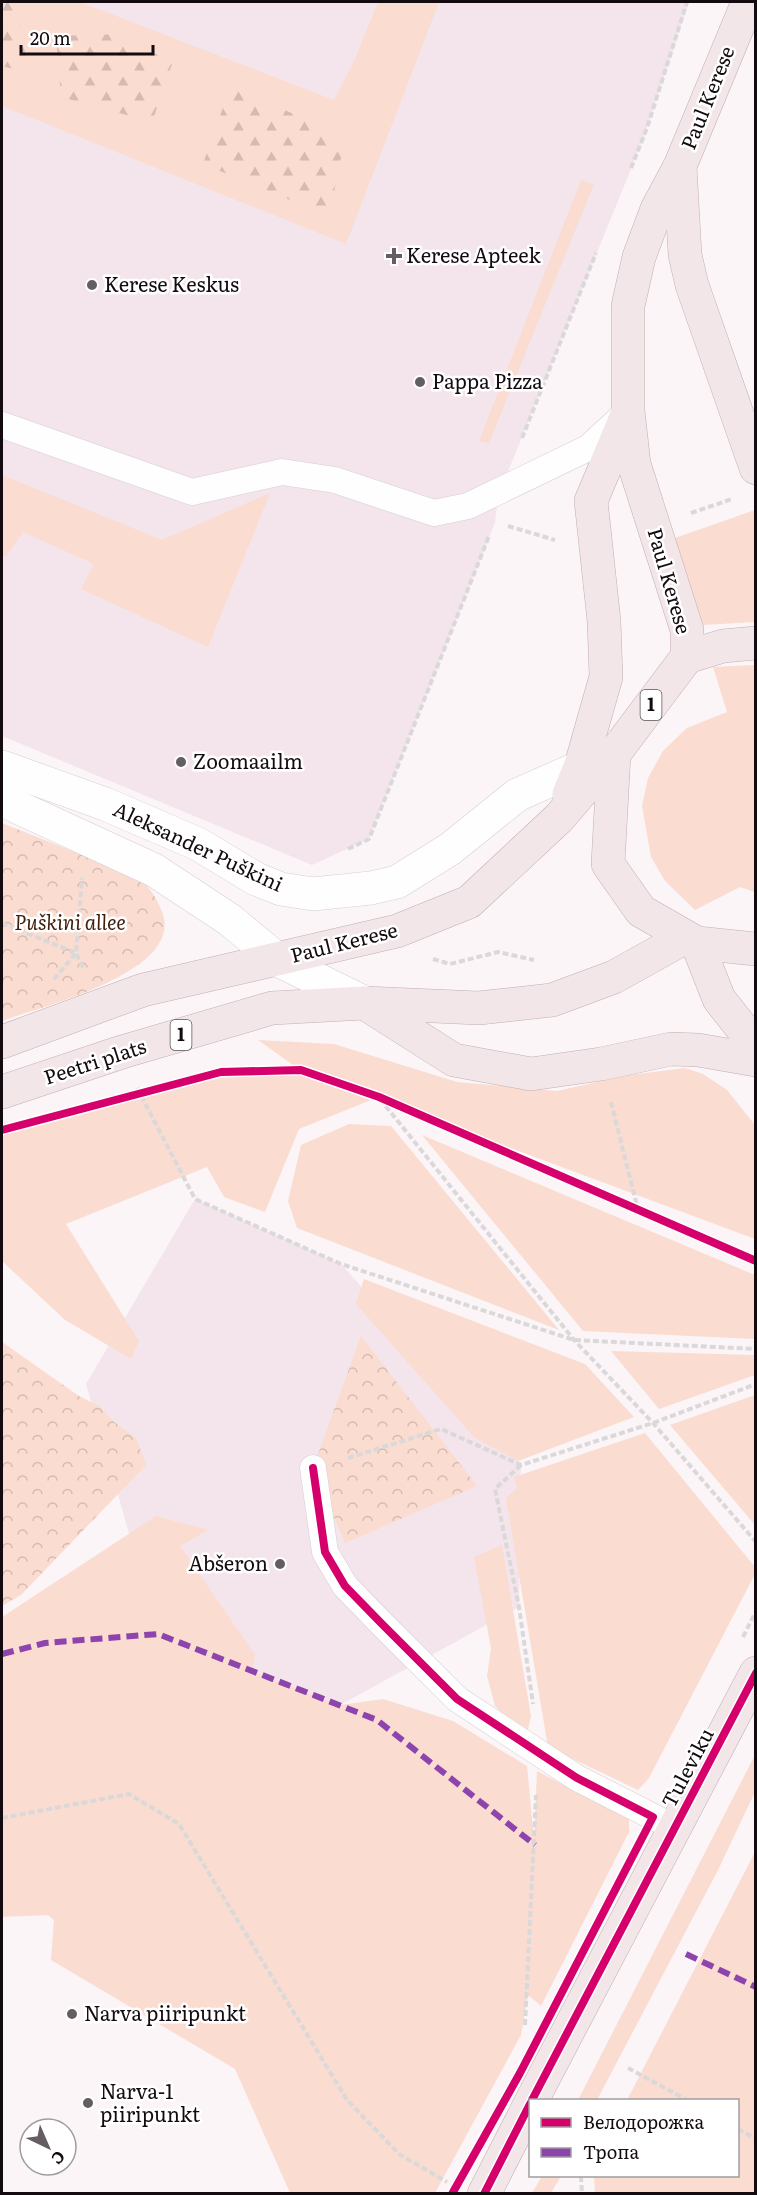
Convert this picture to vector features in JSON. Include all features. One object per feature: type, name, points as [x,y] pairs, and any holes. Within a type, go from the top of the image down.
[{"type":"highway","name":"Paul Kerese","points":[[278,960],[397,931],[469,902],[559,818],[614,754],[687,657],[687,630],[634,464],[628,411],[628,306],[639,257],[657,209],[680,166],[748,2]]},
{"type":"highway","points":[[680,166],[685,255],[692,285],[756,468]]},
{"type":"highway","points":[[559,818],[581,765],[606,677],[604,621],[591,501],[628,411]]},
{"type":"highway","points":[[687,657],[723,646],[756,643]]},
{"type":"highway","points":[[614,754],[608,864],[641,911],[691,940],[756,950]]},
{"type":"highway","points":[[691,940],[719,999],[756,1046]]},
{"type":"highway","name":"Aleksander Puškini","points":[[365,1003],[478,1008],[552,1000],[614,977],[691,940]]},
{"type":"highway","name":"1","points":[[2,1041],[143,990],[278,960]]},
{"type":"highway","points":[[365,1003],[454,1060],[531,1074],[601,1064],[671,1049],[698,1050],[756,1060]]},
{"type":"highway","name":"Peetri plats","points":[[2,1092],[122,1052],[272,1008],[365,1003]]},
{"type":"highway","name":"Tuleviku","points":[[533,2099],[756,1673]]},
{"type":"highway","name":"Tuleviku","points":[[470,2190],[529,2105]]},
{"type":"street","name":"Aleksander Puškini","points":[[2,767],[105,804],[198,844],[256,879],[281,888],[313,894],[371,888],[397,882],[450,849],[517,795],[581,765],[614,754]]},
{"type":"street","name":"Aleksander Puškini","points":[[2,800],[154,870],[230,920],[278,960],[365,1003]]},
{"type":"lane","points":[[2,425],[192,492],[282,472],[335,480],[434,513],[468,506],[588,448],[628,411]]},
{"type":"lane","points":[[313,1468],[325,1552],[345,1586],[457,1699],[577,1778],[675,1828]]},
{"type":"path","points":[[50,984],[76,953],[82,867],[91,842]]},
{"type":"path","points":[[756,1261],[379,1097],[301,1070],[221,1072],[140,1095],[195,1199],[341,1264],[574,1340],[756,1349]]},
{"type":"path","points":[[379,1097],[574,1340],[653,1423],[756,1542]]},
{"type":"path","points":[[313,1468],[441,1429],[521,1465],[653,1423],[756,1384]]},
{"type":"path","points":[[2,1818],[129,1794],[179,1824],[347,2100],[399,2154],[470,2190]]},
{"type":"path","points":[[628,2068],[685,2099]]},
{"type":"path","points":[[739,2130],[756,2139]]},
{"type":"path","points":[[581,2177],[582,2193]]},
{"type":"shaded area","points":[[2,2],[689,2],[644,137],[498,496],[495,523],[369,839],[312,865],[2,736]]},
{"type":"shaded area","points":[[195,1199],[341,1264],[521,1465],[519,1607],[340,1705],[158,1634],[86,1384]]},
{"type":"green space","points":[[2,2],[80,2],[334,100],[354,61],[378,2],[439,2],[346,244],[2,106]]},
{"type":"green space","points":[[2,2],[15,3],[29,73],[2,66]]},
{"type":"green space","points":[[124,34],[172,64],[152,122],[61,97],[56,36]]},
{"type":"green space","points":[[231,85],[345,138],[329,216],[203,164]]},
{"type":"green space","points":[[581,180],[594,184],[489,443],[479,441]]},
{"type":"green space","points":[[2,475],[162,540],[270,493],[208,647],[81,589],[94,564],[23,532],[6,557],[2,555]]},
{"type":"green space","points":[[755,510],[755,622],[703,625],[675,538]]},
{"type":"green space","points":[[755,665],[755,892],[740,887],[695,910],[665,881],[651,857],[642,806],[648,778],[663,751],[687,728],[727,712],[713,667]]},
{"type":"green space","name":"Puškini allee","points":[[2,823],[135,876],[152,892],[157,901],[162,912],[164,933],[152,952],[132,969],[105,984],[2,1021]]},
{"type":"green space","points":[[258,1040],[334,1044],[457,1082],[557,1091],[629,1075],[685,1068],[703,1074],[727,1090],[755,1125],[755,1239],[376,1098],[299,1129],[265,1212],[224,1197],[207,1167],[66,1224],[139,1341],[131,1359],[65,1320],[2,1261],[2,1130],[221,1072],[300,1070]]},
{"type":"green space","points":[[349,1124],[391,1126],[559,1330],[297,1228],[288,1201],[301,1145]]},
{"type":"green space","points":[[422,1135],[755,1275],[755,1339],[583,1331]]},
{"type":"green space","points":[[364,1279],[585,1364],[634,1417],[518,1461],[474,1437],[356,1304]]},
{"type":"green space","points":[[361,1336],[477,1486],[345,1543],[313,1468]]},
{"type":"green space","points":[[2,1342],[79,1396],[99,1406],[114,1422],[136,1438],[146,1465],[21,1595],[2,1606]]},
{"type":"green space","points":[[611,1351],[755,1355],[755,1375],[659,1409]]},
{"type":"green space","points":[[756,1395],[755,1525],[670,1425]]},
{"type":"green space","points":[[645,1433],[755,1567],[755,1574],[649,1778],[638,1790],[548,1747],[506,1498],[517,1488],[514,1477]]},
{"type":"green space","points":[[156,1516],[208,1530],[180,1546],[255,1655],[252,1671],[340,1705],[383,1699],[453,1721],[527,1766],[534,1839],[537,1771],[629,1819],[629,1832],[541,2006],[528,1995],[521,2035],[435,2193],[290,2193],[235,2069],[51,1960],[54,1920],[48,1915],[2,1917],[2,1617]]},
{"type":"green space","points":[[502,1545],[531,1716],[526,1739],[495,1706],[487,1676],[491,1648],[474,1557]]},
{"type":"green space","points":[[755,1755],[755,1792],[718,1870],[598,2099],[579,2099]]},
{"type":"green space","points":[[755,1852],[755,2193],[595,2193],[594,2177],[739,2177],[739,2099],[628,2099]]},
{"type":"green space","points":[[541,2177],[560,2177],[551,2193],[532,2193]]},
{"type":"marked path","points":[[2,1654],[45,1643],[158,1634],[377,1720],[535,1845]]},
{"type":"marked path","points":[[686,1954],[756,1987]]},
{"type":"cycle path","points":[[2,1130],[221,1072],[301,1070],[379,1097],[756,1261]]},
{"type":"cycle path","points":[[313,1468],[325,1552],[345,1586],[381,1623],[457,1699],[577,1778],[653,1817],[520,2073],[452,2194]]},
{"type":"cycle path","points":[[533,2099],[756,1673]]},
{"type":"cycle path","points":[[484,2194],[529,2106]]},
{"type":"place","name":"Kerese Apteek","points":[[394,256]]},
{"type":"place","name":"Kerese Keskus","points":[[92,285]]},
{"type":"place","name":"Pappa Pizza","points":[[420,382]]},
{"type":"place","name":"Zoomaailm","points":[[181,762]]},
{"type":"place","name":"Abšeron","points":[[280,1564]]},
{"type":"place","name":"Narva piiripunkt","points":[[72,2014]]},
{"type":"place","name":"Narva-1 piiripunkt","points":[[88,2103]]}]
